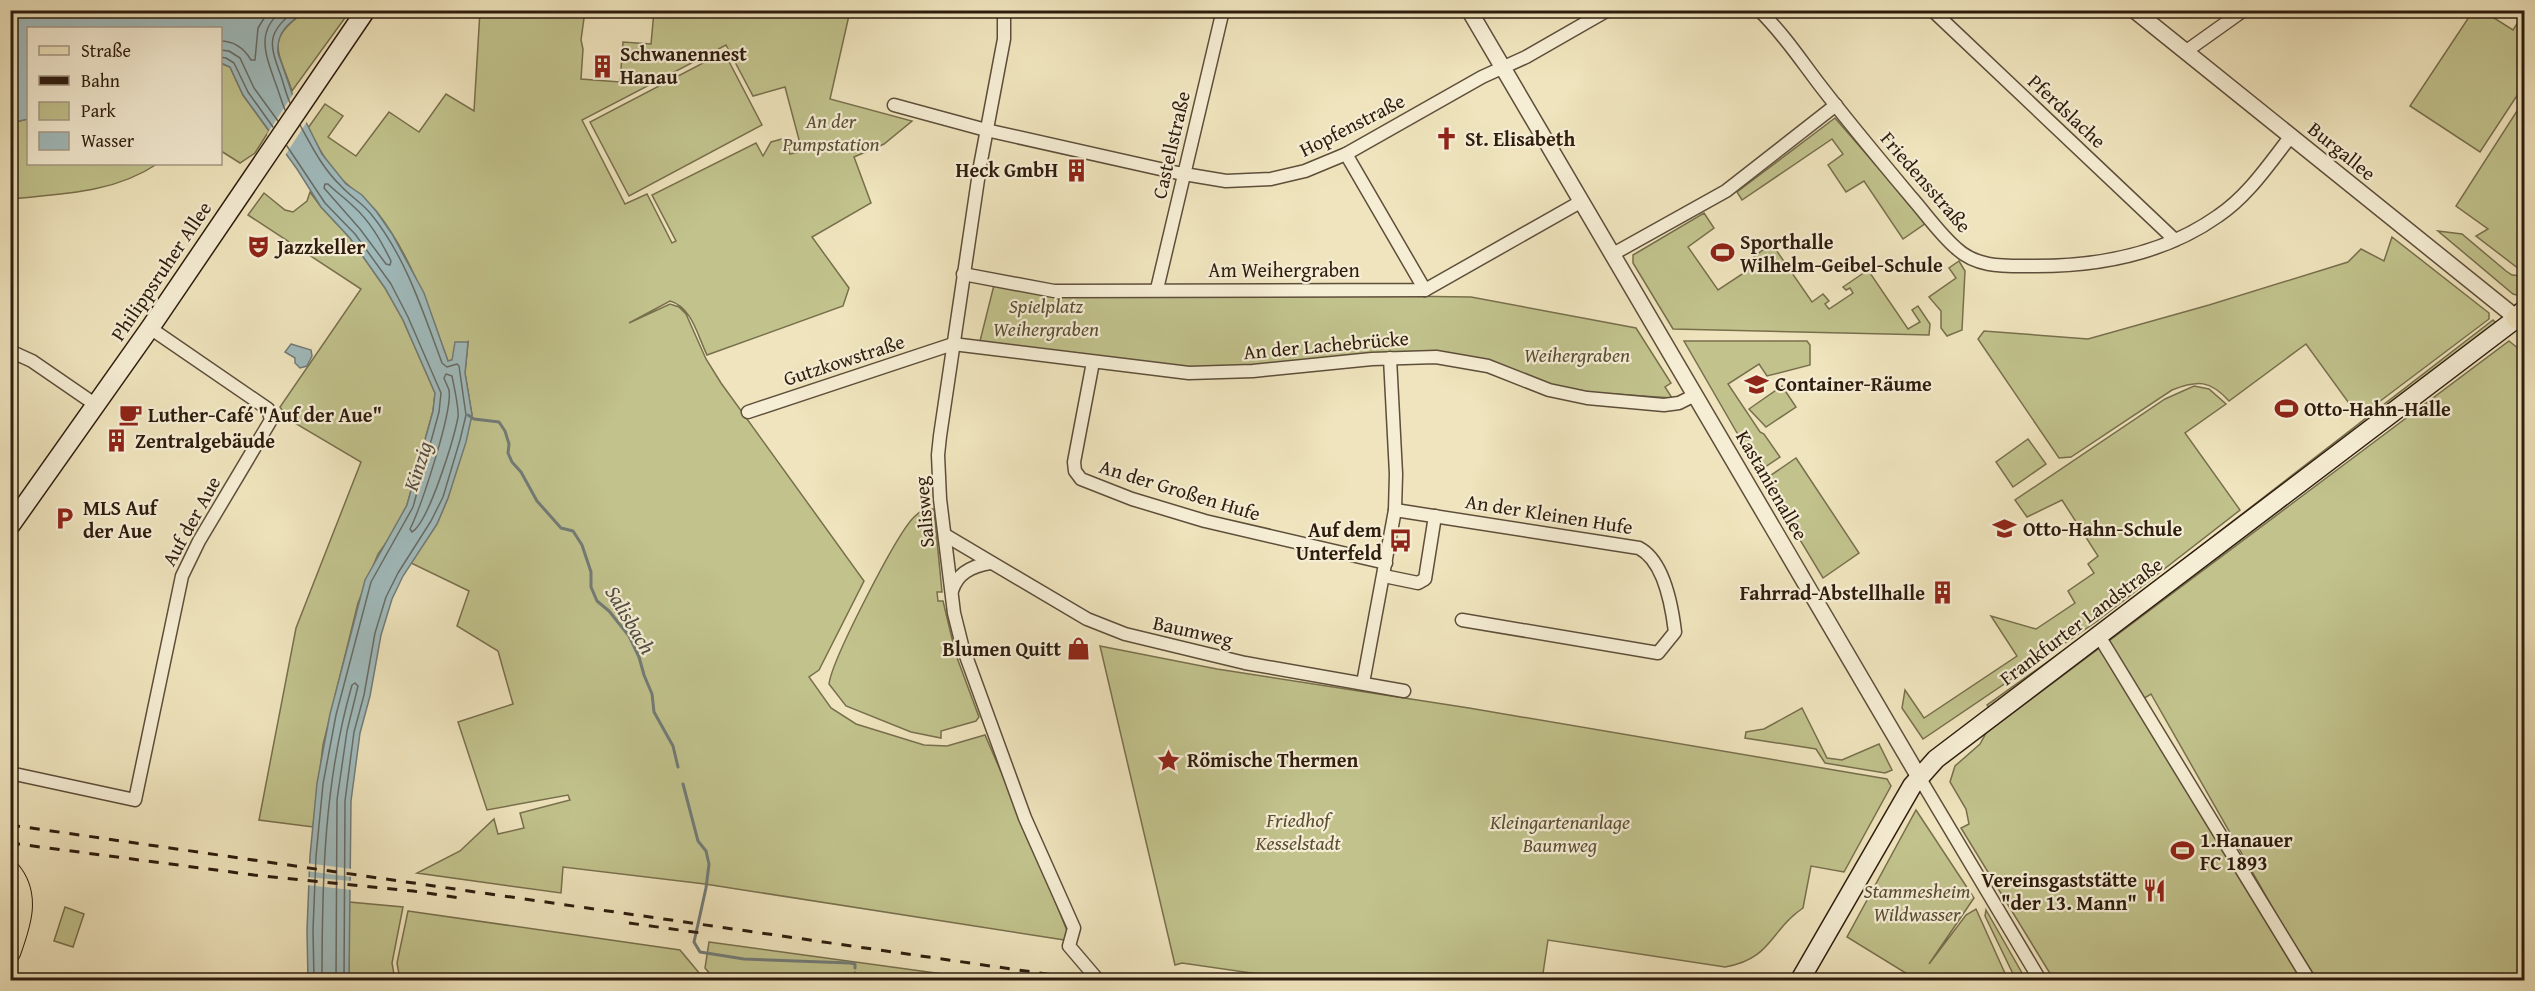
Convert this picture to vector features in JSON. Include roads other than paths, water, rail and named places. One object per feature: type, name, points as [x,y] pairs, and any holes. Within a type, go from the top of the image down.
[{"type":"main road","name":"Philippsruher Allee","points":[[10,526],[150,328],[366,10]]},
{"type":"main road","name":"Frankfurter Landstraße","points":[[1800,981],[1919,777],[1942,754],[2522,318]]},
{"type":"main road","points":[[10,871],[20,885],[23,902],[10,952]]},
{"type":"street","name":"Salisweg","points":[[1004,10],[1003,47],[986,130],[963,274],[938,455],[945,535],[952,593],[962,645],[991,729],[1051,878],[1074,928],[1069,946],[1098,981]]},
{"type":"street","name":"Castellstraße","points":[[1158,289],[1223,10]]},
{"type":"street","name":"Kastanienallee","points":[[1468,10],[2040,981]]},
{"type":"street","name":"Hopfenstraße","points":[[986,130],[1184,174],[1226,180],[1271,179],[1305,171],[1346,154],[1608,10]]},
{"type":"street","name":"Friedensstraße","points":[[1759,10],[1945,237],[1971,259],[1986,265],[2088,264],[2127,256],[2175,240],[2206,224],[2239,199],[2291,136]]},
{"type":"street","name":"Pferdslache","points":[[1932,10],[2175,240]]},
{"type":"street","name":"Burgallee","points":[[2134,10],[2522,318]]},
{"type":"street","points":[[2185,52],[2244,10]]},
{"type":"street","points":[[894,105],[986,130]]},
{"type":"street","points":[[1613,254],[1726,191],[1836,105]]},
{"type":"street","points":[[1346,154],[1425,290]]},
{"type":"street","name":"Am Weihergraben","points":[[963,274],[1054,291],[1425,290],[1582,201]]},
{"type":"street","name":"Auf der Aue","points":[[10,773],[135,800],[182,576],[199,541],[271,420],[267,409],[150,328]]},
{"type":"street","name":"An der Lachebrücke","points":[[953,344],[1168,371],[1219,373],[1390,358],[1436,357],[1467,361],[1498,369],[1549,390],[1587,398],[1664,405],[1679,404],[1695,395]]},
{"type":"street","name":"Gutzkowstraße","points":[[748,412],[953,344]]},
{"type":"street","points":[[10,351],[32,361],[96,405]]},
{"type":"street","points":[[1363,683],[1395,510],[1396,474],[1390,358]]},
{"type":"street","name":"An der Großen Hufe","points":[[1093,362],[1074,462],[1075,471],[1081,479],[1132,499],[1204,521],[1386,563]]},
{"type":"street","name":"An der Kleinen Hufe","points":[[1395,510],[1643,550],[1650,556],[1669,594],[1675,632],[1658,653],[1462,620]]},
{"type":"street","points":[[1384,576],[1418,583],[1425,579],[1435,516]]},
{"type":"street","name":"Baumweg","points":[[945,535],[1087,619],[1125,634],[1245,663],[1404,691]]},
{"type":"street","points":[[952,593],[954,584],[963,573],[974,567],[990,563]]},
{"type":"street","points":[[2099,636],[2309,981]]},
{"type":"water","name":"Kinzig","points":[[10,11],[306,11],[285,28],[278,45],[278,53],[293,96],[322,154],[346,184],[362,195],[376,211],[392,234],[424,293],[448,361],[452,360],[455,342],[468,342],[465,373],[472,415],[466,442],[437,524],[403,576],[392,599],[381,635],[370,696],[360,733],[351,801],[349,980],[308,980],[307,930],[310,856],[317,783],[330,714],[365,580],[407,505],[433,411],[435,393],[403,320],[385,288],[350,238],[321,207],[297,169],[243,95],[230,67],[222,63],[222,27],[27,27],[27,119],[11,123]]},
{"type":"water","points":[[291,344],[311,350],[312,356],[307,366],[300,368],[295,363],[295,358],[285,352]]},
{"type":"waterway","name":"Salisbach","points":[[468,415],[474,419],[499,422],[505,431],[509,444],[508,453],[512,462],[521,472],[537,501],[561,528],[573,531],[582,545],[591,572],[591,587],[597,601],[609,611],[629,636],[652,694],[654,712],[673,746],[678,767]]},
{"type":"waterway","name":"Salisbach","points":[[683,784],[698,841],[706,851],[709,864],[694,942],[700,952],[744,959],[850,963],[855,964],[855,968]]},
{"type":"waterway","name":"Salisbach","points":[[855,973],[858,980]]},
{"type":"railway","points":[[10,825],[1088,980]]},
{"type":"railway","points":[[10,843],[254,875],[413,891],[466,899]]},
{"type":"railway","points":[[629,923],[701,933]]},
{"type":"place","name":"Schwanennest Hanau","points":[[602,66]]},
{"type":"place","name":"St. Elisabeth","points":[[1447,139]]},
{"type":"place","name":"Heck GmbH","points":[[1076,170]]},
{"type":"place","name":"Jazzkeller","points":[[259,247]]},
{"type":"place","name":"Sporthalle Wilhelm-Geibel-Schule","points":[[1722,253]]},
{"type":"place","name":"Container-Räume","points":[[1757,384]]},
{"type":"place","name":"Otto-Hahn-Halle","points":[[2286,409]]},
{"type":"place","name":"Luther-Café \"Auf der Aue\"","points":[[130,415]]},
{"type":"place","name":"Zentralgebäude","points":[[117,441]]},
{"type":"place","name":"MLS Auf der Aue","points":[[65,519]]},
{"type":"place","name":"Otto-Hahn-Schule","points":[[2005,529]]},
{"type":"place","name":"Auf dem Unterfeld","points":[[1400,541]]},
{"type":"place","name":"Fahrrad-Abstellhalle","points":[[1943,593]]},
{"type":"place","name":"Blumen Quitt","points":[[1079,649]]},
{"type":"place","name":"Römische Thermen","points":[[1169,760]]},
{"type":"place","name":"1.Hanauer FC 1893","points":[[2182,851]]},
{"type":"place","name":"Vereinsgaststätte \"der 13. Mann\"","points":[[2155,891]]},
{"type":"park label","name":"An der Pumpstation","points":[[831,132]]},
{"type":"park label","name":"Spielplatz Weihergraben","points":[[1046,318]]},
{"type":"park label","name":"Weihergraben","points":[[1577,355]]},
{"type":"park label","name":"Friedhof Kesselstadt","points":[[1298,832]]},
{"type":"park label","name":"Kleingartenanlage Baumweg","points":[[1560,834]]},
{"type":"park label","name":"Stammesheim Wildwasser","points":[[1917,902]]}]
